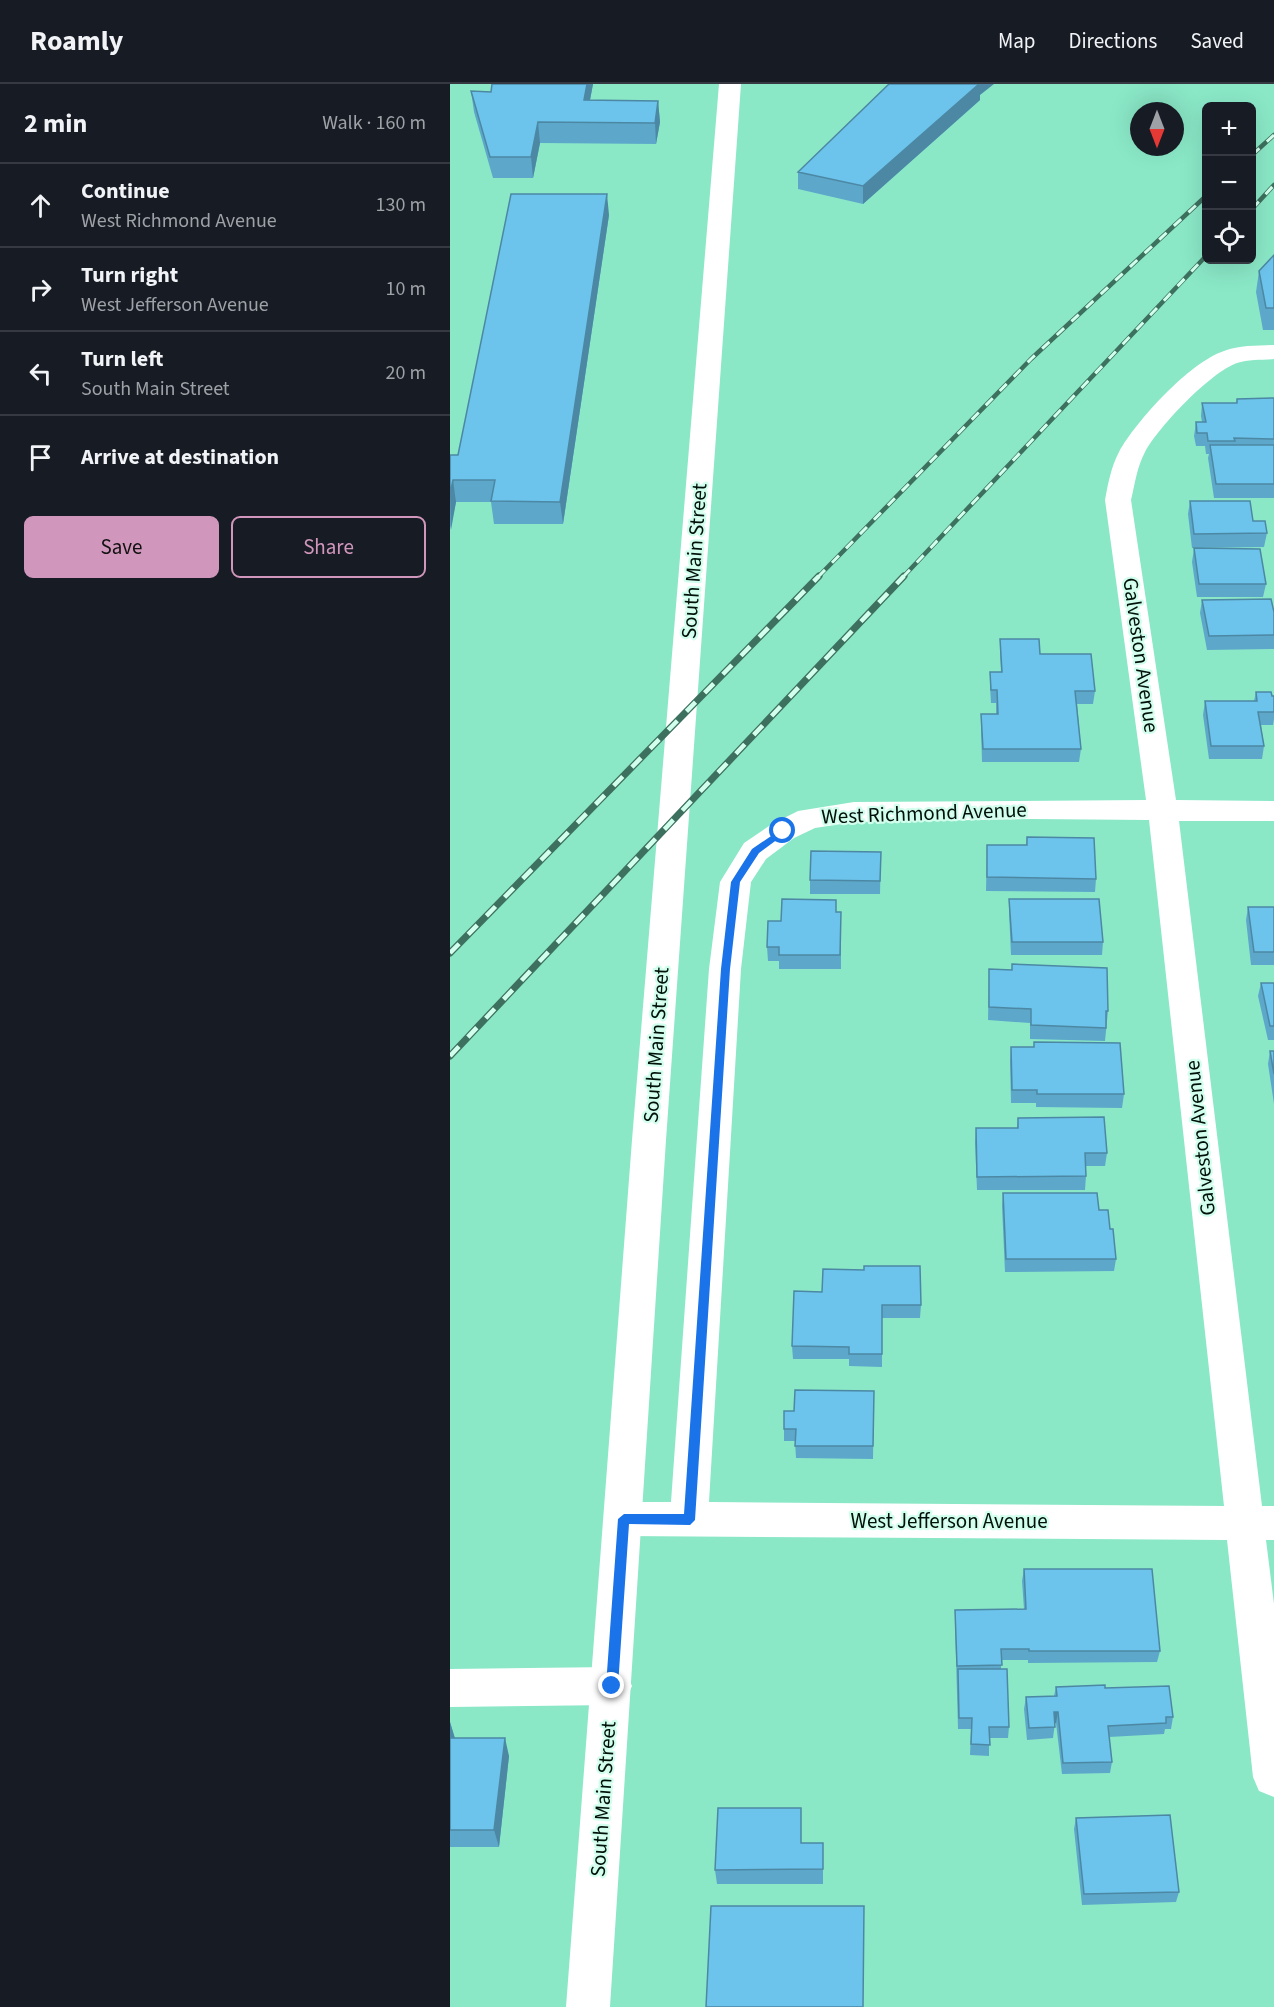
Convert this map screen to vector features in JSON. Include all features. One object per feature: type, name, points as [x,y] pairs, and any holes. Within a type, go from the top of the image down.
[{"type":"street","name":"South Main Street","points":[[588,2007],[649,1140],[723,194],[729,84]]},
{"type":"street","name":"Galveston Avenue","points":[[1274,352],[1232,356],[1201,375],[1135,446],[1123,474],[1118,500],[1164,812],[1259,1523],[1274,1776]]},
{"type":"street","name":"West Richmond Avenue","points":[[690,1520],[725,969],[736,882],[756,851],[783,831],[809,818],[854,812],[1032,809],[1274,812]]},
{"type":"street","name":"West Jefferson Avenue","points":[[624,1519],[1259,1523]]},
{"type":"street","points":[[450,1688],[612,1686]]},
{"type":"building","points":[[492,84],[587,84],[584,100],[658,101],[655,123],[538,122],[531,157],[490,157],[471,91],[491,92]]},
{"type":"building","points":[[889,84],[979,84],[863,186],[798,172]]},
{"type":"building","points":[[511,194],[607,194],[560,502],[491,501],[495,480],[453,480],[450,494],[450,455],[458,455]]},
{"type":"building","points":[[1274,255],[1274,308],[1266,308],[1259,271]]},
{"type":"building","points":[[1274,398],[1274,439],[1234,438],[1235,441],[1208,441],[1207,433],[1197,433],[1196,422],[1206,422],[1202,403],[1237,403],[1237,399]]},
{"type":"building","points":[[1210,445],[1274,445],[1274,484],[1216,484]]},
{"type":"building","points":[[1190,501],[1250,501],[1253,521],[1265,521],[1267,533],[1194,534]]},
{"type":"building","points":[[1194,548],[1260,549],[1266,584],[1199,584]]},
{"type":"building","points":[[1271,599],[1274,612],[1274,635],[1209,636],[1202,600]]},
{"type":"building","points":[[1000,639],[1039,639],[1040,654],[1091,654],[1095,691],[1075,691],[1081,749],[983,749],[981,714],[998,714],[997,690],[991,690],[990,672],[1002,672]]},
{"type":"building","points":[[1256,692],[1271,692],[1274,696],[1274,712],[1258,712],[1264,746],[1211,746],[1205,701],[1257,701]]},
{"type":"building","points":[[1027,837],[1094,838],[1096,879],[987,877],[987,845],[1027,845]]},
{"type":"building","points":[[811,851],[881,852],[880,881],[810,880]]},
{"type":"building","points":[[782,899],[836,900],[836,912],[841,912],[840,955],[779,955],[779,947],[767,947],[768,921],[781,921]]},
{"type":"building","points":[[1009,899],[1099,899],[1103,942],[1012,942]]},
{"type":"building","points":[[1248,907],[1274,907],[1274,952],[1254,952]]},
{"type":"building","points":[[1012,964],[1107,968],[1106,1028],[1031,1025],[1031,1009],[989,1007],[989,969],[1012,970]]},
{"type":"building","points":[[1261,983],[1274,983],[1274,1026],[1270,1026]]},
{"type":"building","points":[[1034,1042],[1120,1043],[1124,1094],[1037,1094],[1037,1090],[1012,1090],[1011,1047],[1034,1047]]},
{"type":"building","points":[[1270,1051],[1274,1051],[1274,1074]]},
{"type":"building","points":[[1104,1117],[1107,1153],[1085,1153],[1086,1176],[977,1177],[976,1128],[1018,1128],[1018,1118]]},
{"type":"building","points":[[1003,1193],[1097,1193],[1099,1210],[1108,1210],[1110,1229],[1113,1229],[1116,1259],[1006,1259]]},
{"type":"building","points":[[864,1266],[920,1266],[921,1305],[882,1305],[882,1354],[849,1354],[849,1347],[792,1346],[794,1291],[822,1292],[823,1269],[864,1270]]},
{"type":"building","points":[[795,1390],[874,1391],[873,1446],[795,1446],[796,1429],[784,1429],[784,1411],[794,1411]]},
{"type":"building","points":[[1024,1569],[1152,1569],[1160,1651],[1001,1649],[1002,1665],[957,1666],[955,1610],[1026,1609]]},
{"type":"building","points":[[958,1669],[1007,1669],[1009,1727],[989,1727],[990,1745],[971,1744],[972,1718],[959,1718]]},
{"type":"building","points":[[1105,1685],[1105,1688],[1169,1686],[1173,1717],[1166,1717],[1166,1723],[1108,1726],[1112,1762],[1063,1763],[1058,1712],[1054,1712],[1055,1727],[1029,1728],[1026,1697],[1057,1696],[1056,1687]]},
{"type":"building","points":[[450,1738],[505,1738],[494,1830],[450,1830]]},
{"type":"building","points":[[718,1808],[801,1808],[801,1843],[823,1843],[823,1869],[715,1870]]},
{"type":"building","points":[[1170,1815],[1179,1892],[1084,1894],[1076,1818]]},
{"type":"building","points":[[711,1906],[864,1906],[863,2007],[706,2007]]},
{"type":"railway","points":[[1256,151],[1274,135]]},
{"type":"railway","points":[[1256,205],[1274,185]]},
{"type":"railway","points":[[818,577],[1031,359],[1202,200]]},
{"type":"railway","points":[[903,577],[1202,260]]},
{"type":"railway","points":[[450,953],[819,576]]},
{"type":"railway","points":[[450,1056],[904,576]]},
{"type":"route","points":[[612,1686],[624,1519],[690,1520],[725,969],[736,882],[756,851],[783,831]]}]
